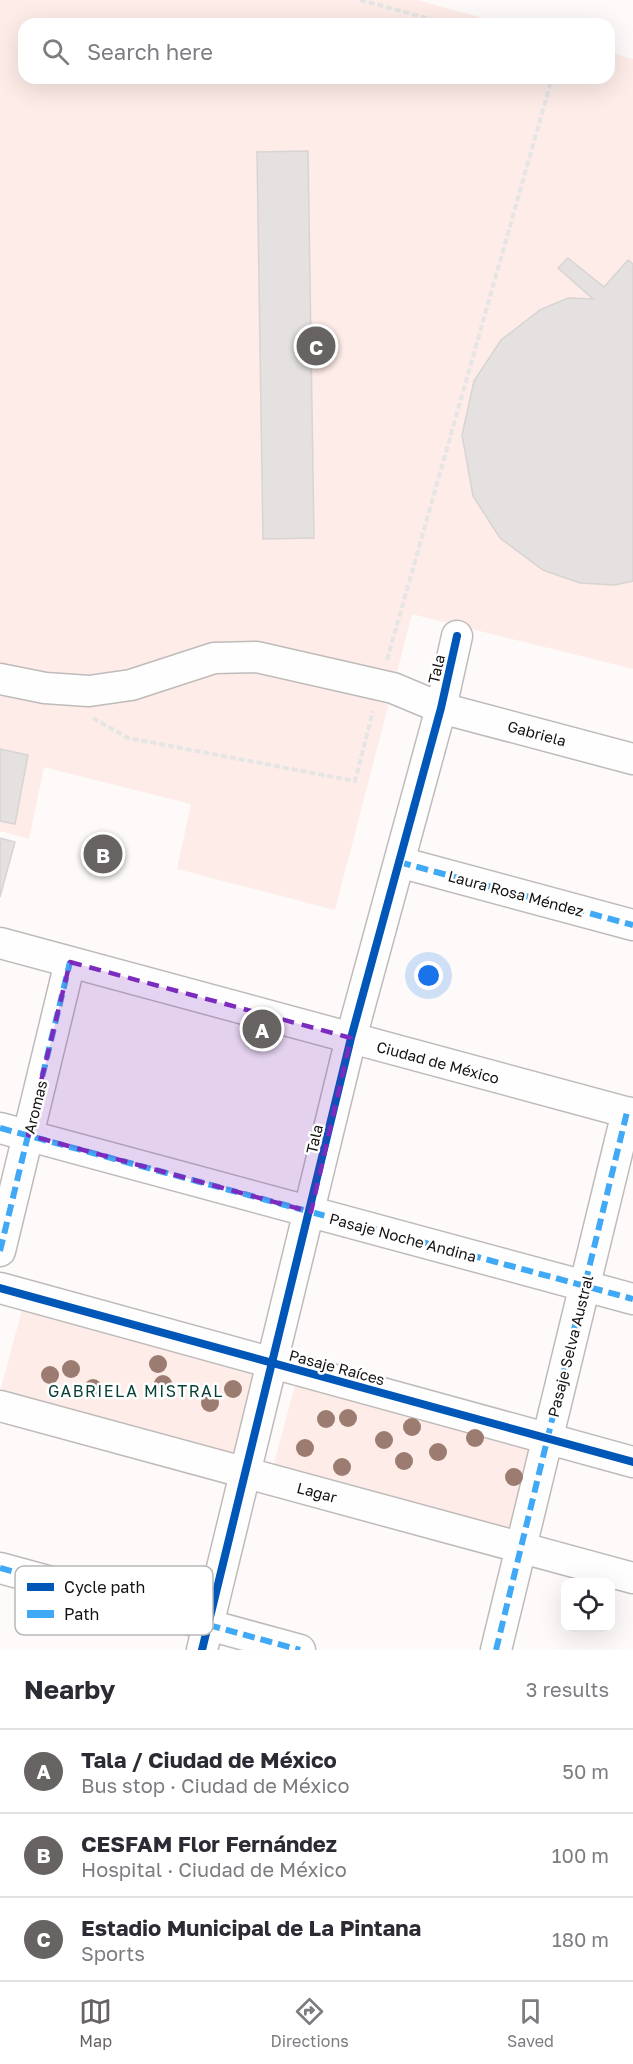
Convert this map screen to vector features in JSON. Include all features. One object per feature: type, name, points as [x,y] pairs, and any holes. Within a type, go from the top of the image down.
[{"type":"street","name":"Tala","points":[[213,1605],[311,1212],[351,1038],[441,708],[457,636]]},
{"type":"street","name":"Gabriela","points":[[0,680],[67,690],[111,689],[150,680],[214,658],[243,656],[380,684],[441,708],[633,759]]},
{"type":"street","name":"Laura Rosa Méndez","points":[[399,862],[633,925]]},
{"type":"street","name":"Ciudad de México","points":[[0,944],[630,1113]]},
{"type":"street","name":"Aromas","points":[[0,1251],[14,1131],[70,963]]},
{"type":"street","name":"Pasaje Selva Austral","points":[[496,1650],[547,1438],[630,1113]]},
{"type":"street","name":"Pasaje Noche Andina","points":[[14,1131],[633,1299]]},
{"type":"street","name":"Pasaje Raíces","points":[[0,1288],[633,1462]]},
{"type":"street","name":"Lagar","points":[[0,1406],[633,1578]]},
{"type":"street","points":[[0,1568],[15,1573]]},
{"type":"street","points":[[205,1637],[300,1650]]},
{"type":"path","points":[[360,0],[427,18]]},
{"type":"path","points":[[84,712],[128,738],[355,782],[380,684],[550,84]]},
{"type":"highlighted area","points":[[70,962],[351,1038],[311,1212],[28,1135]]},
{"type":"shaded area","points":[[0,0],[417,0],[483,18],[18,18],[18,84],[615,84],[615,54],[633,59],[633,669],[412,614],[335,910],[177,869],[191,804],[44,767],[29,839],[0,831]]},
{"type":"shaded area","points":[[23,1306],[259,1371],[236,1456],[0,1392]]},
{"type":"shaded area","points":[[296,1382],[535,1446],[512,1531],[273,1467]]},
{"type":"building","points":[[308,151],[314,538],[263,539],[257,152]]},
{"type":"building","points":[[568,258],[604,287],[628,260],[633,264],[633,581],[615,585],[580,583],[543,570],[500,538],[473,496],[462,435],[474,381],[501,340],[540,310],[568,298],[593,299],[558,268]]},
{"type":"building","points":[[0,749],[28,755],[15,824],[0,821]]},
{"type":"building","points":[[0,838],[15,842],[0,897]]},
{"type":"marked path","points":[[399,862],[633,925]]},
{"type":"marked path","points":[[0,1251],[70,962]]},
{"type":"marked path","points":[[496,1650],[627,1112]]},
{"type":"marked path","points":[[0,1128],[633,1299]]},
{"type":"marked path","points":[[0,1568],[15,1572]]},
{"type":"marked path","points":[[213,1626],[300,1650]]},
{"type":"cycle path","points":[[213,1605],[351,1038],[441,708],[457,636]]},
{"type":"cycle path","points":[[0,1288],[633,1462]]},
{"type":"cycle path","points":[[202,1650],[206,1635]]},
{"type":"place","name":"Estadio Municipal de La Pintana","points":[[316,346]]},
{"type":"place","name":"CESFAM Flor Fernández","points":[[103,854]]},
{"type":"place","name":"Tala / Ciudad de México","points":[[262,1029]]},
{"type":"district","name":"GABRIELA MISTRAL","points":[[136,1391]]}]
